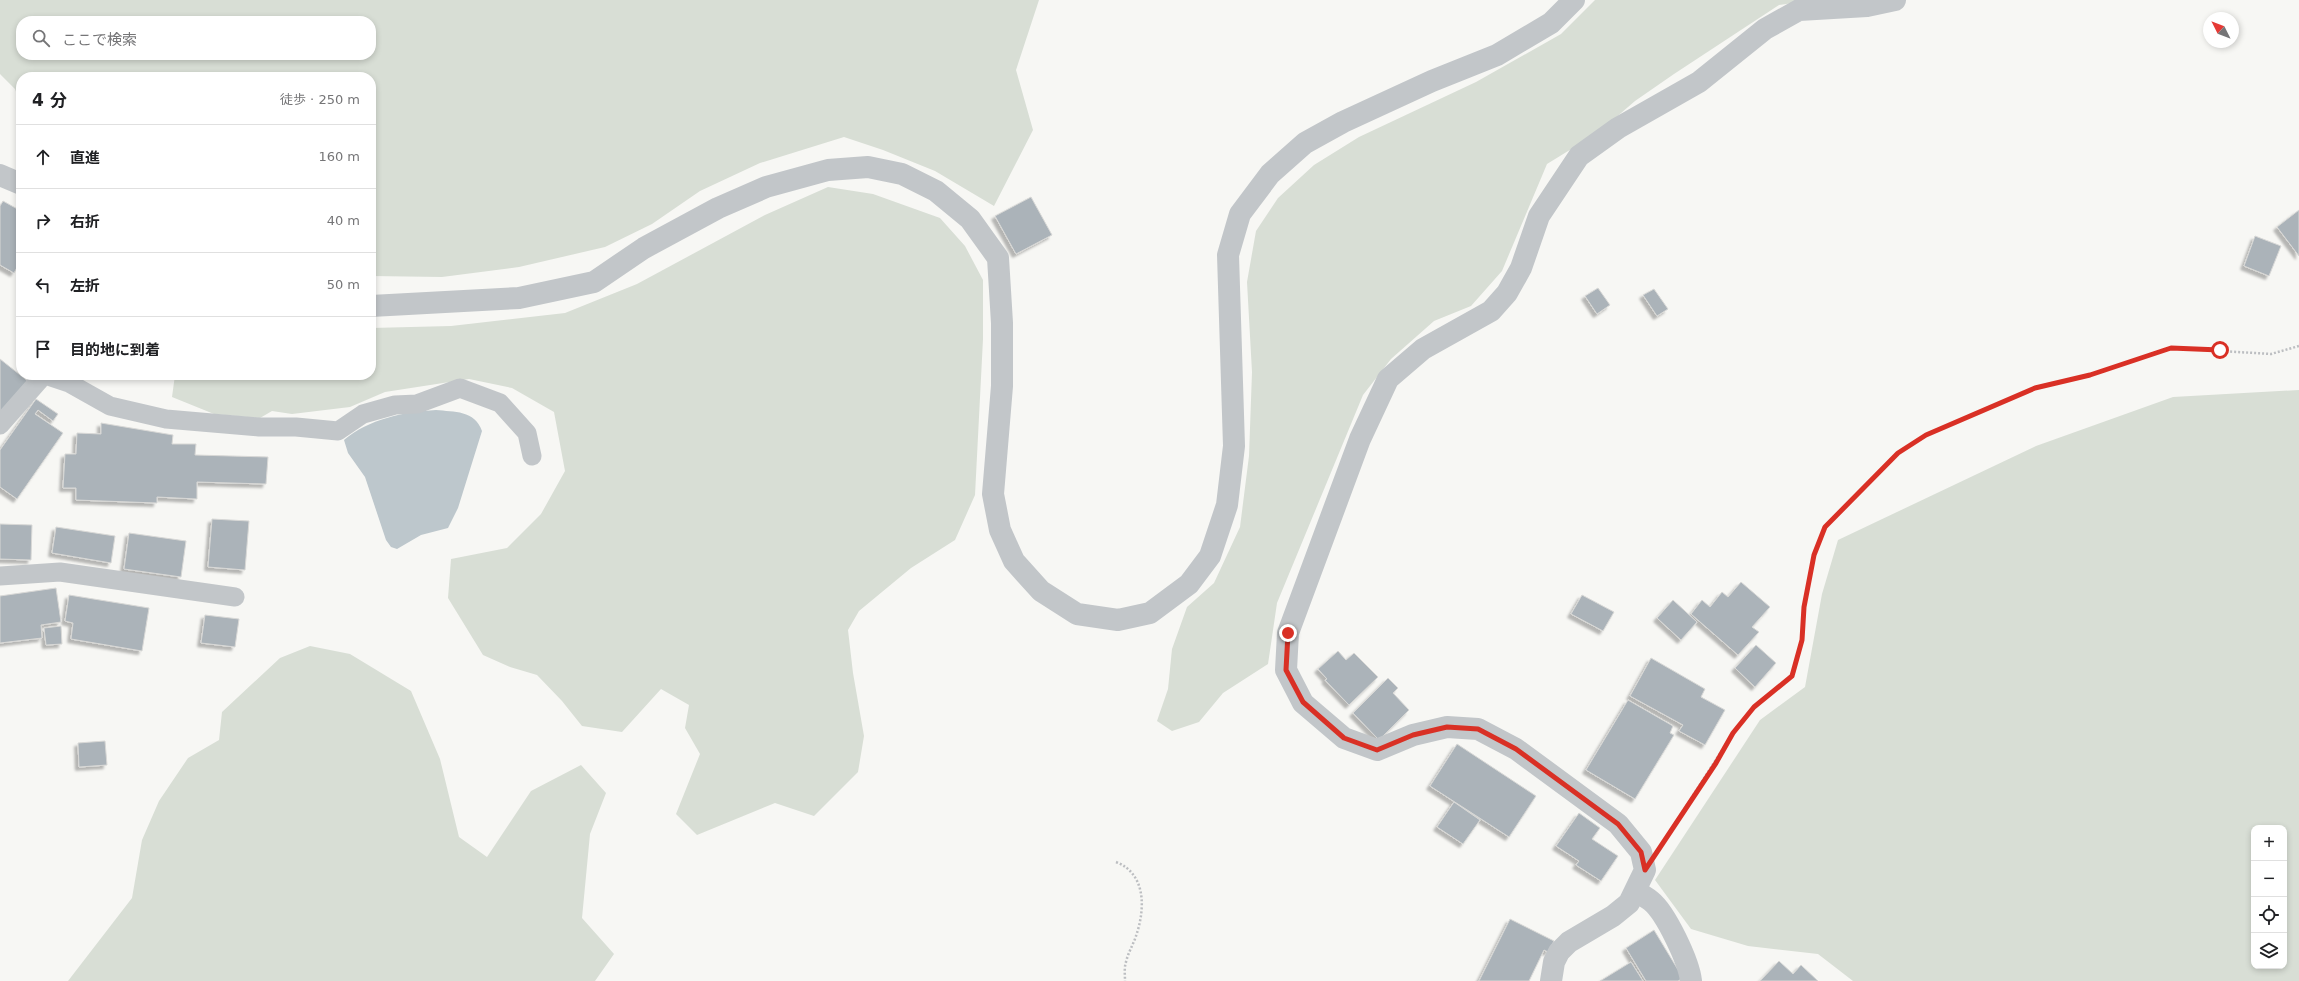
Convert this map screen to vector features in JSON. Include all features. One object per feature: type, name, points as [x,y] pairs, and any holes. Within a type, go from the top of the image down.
[{"type":"street","points":[[376,306],[518,298],[594,282],[644,248],[718,208],[766,186],[828,170],[868,167],[902,174],[936,191],[970,219],[998,258],[1002,323],[1002,386],[993,494],[1000,530],[1014,561],[1041,591],[1077,614],[1118,620],[1150,613],[1189,584],[1210,556],[1226,505],[1234,446],[1228,255],[1240,214],[1270,174],[1305,143],[1343,122],[1425,85],[1497,55],[1551,23],[1574,0]]},
{"type":"street","points":[[1551,981],[1554,962],[1559,952],[1569,942],[1613,916],[1629,903],[1645,870],[1641,852],[1618,824],[1516,749],[1478,729],[1447,727],[1413,735],[1377,750],[1344,738],[1303,702],[1286,670],[1288,633],[1360,439],[1388,379],[1423,350],[1491,311],[1507,293],[1521,268],[1539,216],[1579,156],[1618,128],[1699,82],[1765,29],[1799,10],[1867,6],[1895,0]]},
{"type":"street","points":[[0,175],[16,182]]},
{"type":"street","points":[[1635,891],[1652,902],[1669,926],[1690,967],[1692,981]]},
{"type":"lane","points":[[0,425],[40,380]]},
{"type":"lane","points":[[60,380],[69,383],[110,406],[166,419],[259,427],[296,427],[338,431],[363,414],[395,405],[417,404],[460,388],[500,403],[527,433],[532,456]]},
{"type":"lane","points":[[0,576],[60,572],[235,597]]},
{"type":"path","points":[[1645,870],[1716,763],[1733,733],[1754,707],[1792,676],[1802,640],[1804,607],[1814,555],[1825,527],[1898,453],[1926,435],[2035,388],[2090,375],[2171,348],[2271,354],[2299,346]]},
{"type":"path","points":[[1116,862],[1126,866],[1141,886],[1143,908],[1136,936],[1126,963],[1125,981]]},
{"type":"shaded area","points":[[0,0],[1039,0],[1016,70],[1033,130],[994,206],[935,171],[883,150],[844,137],[760,163],[700,191],[652,224],[605,247],[519,267],[442,277],[376,276],[376,72],[16,72],[16,92],[0,74]]},
{"type":"shaded area","points":[[1595,0],[1815,0],[1779,5],[1635,101],[1599,132],[1547,164],[1502,271],[1471,306],[1434,321],[1391,359],[1363,395],[1277,603],[1268,664],[1223,693],[1199,722],[1172,731],[1157,721],[1168,689],[1172,649],[1187,607],[1214,583],[1240,527],[1249,456],[1252,372],[1247,282],[1256,231],[1278,198],[1314,165],[1359,137],[1476,82],[1561,34]]},
{"type":"shaded area","points":[[828,187],[873,194],[940,218],[965,246],[983,280],[983,339],[975,495],[955,540],[911,568],[859,611],[848,630],[853,673],[864,736],[858,772],[814,816],[775,803],[697,835],[676,814],[700,754],[685,728],[689,705],[661,689],[622,732],[582,726],[562,701],[537,675],[510,667],[483,655],[448,598],[451,559],[507,548],[541,514],[565,471],[554,412],[512,388],[469,379],[385,392],[350,407],[292,414],[272,411],[260,418],[214,414],[172,397],[174,380],[376,380],[376,328],[451,326],[565,313],[637,284],[765,215]]},
{"type":"shaded area","points":[[2299,390],[2299,981],[1853,981],[1818,954],[1748,946],[1691,929],[1655,880],[1760,720],[1805,687],[1822,594],[1838,540],[2036,446],[2173,397]]},
{"type":"shaded area","points":[[436,410],[463,413],[474,419],[479,424],[482,431],[458,508],[448,528],[421,535],[397,549],[391,547],[386,540],[365,477],[348,453],[344,440],[364,427],[387,418]]},
{"type":"shaded area","points":[[310,646],[350,654],[411,691],[440,759],[459,837],[487,857],[531,791],[581,765],[606,793],[590,834],[582,918],[614,954],[595,981],[68,981],[132,898],[142,840],[159,801],[188,758],[219,740],[222,712],[280,658]]},
{"type":"building","points":[[1031,197],[1052,235],[1016,254],[995,216]]},
{"type":"building","points":[[3,201],[16,208],[16,269],[14,273],[0,265],[0,206]]},
{"type":"building","points":[[2299,210],[2299,256],[2277,227]]},
{"type":"building","points":[[2255,236],[2281,246],[2269,276],[2244,266]]},
{"type":"building","points":[[1598,288],[1610,305],[1597,314],[1585,296]]},
{"type":"building","points":[[1654,289],[1668,309],[1657,316],[1643,295]]},
{"type":"building","points":[[0,359],[16,372],[16,380],[26,380],[29,382],[0,413]]},
{"type":"building","points":[[36,399],[58,414],[53,421],[38,410],[35,414],[63,433],[17,499],[0,487],[0,450]]},
{"type":"building","points":[[101,423],[173,435],[172,444],[196,444],[195,455],[268,457],[266,484],[197,482],[197,499],[157,497],[157,503],[76,500],[76,488],[63,488],[65,454],[76,454],[77,433],[101,434]]},
{"type":"building","points":[[212,519],[249,521],[245,570],[208,567]]},
{"type":"building","points":[[0,524],[32,525],[31,560],[0,559]]},
{"type":"building","points":[[56,527],[115,536],[111,563],[52,553]]},
{"type":"building","points":[[129,533],[186,541],[181,577],[124,569]]},
{"type":"building","points":[[1741,582],[1770,607],[1752,627],[1759,632],[1738,655],[1691,614],[1702,600],[1710,607],[1722,592],[1728,597]]},
{"type":"building","points":[[56,588],[61,622],[41,625],[42,638],[0,643],[0,596]]},
{"type":"building","points":[[69,595],[149,608],[142,651],[71,639],[73,623],[65,621]]},
{"type":"building","points":[[1582,595],[1614,612],[1603,631],[1571,614]]},
{"type":"building","points":[[1673,600],[1697,622],[1681,640],[1657,618]]},
{"type":"building","points":[[205,615],[239,619],[235,647],[201,643]]},
{"type":"building","points":[[61,626],[62,644],[46,645],[44,628]]},
{"type":"building","points":[[1756,645],[1776,663],[1755,687],[1735,668]]},
{"type":"building","points":[[1338,651],[1346,660],[1354,653],[1378,677],[1349,705],[1325,680],[1327,679],[1318,669]]},
{"type":"building","points":[[1651,658],[1705,689],[1701,697],[1725,710],[1705,745],[1679,731],[1683,725],[1630,696]]},
{"type":"building","points":[[1388,678],[1398,688],[1393,693],[1409,710],[1379,740],[1353,713]]},
{"type":"building","points":[[1628,700],[1673,726],[1670,733],[1674,735],[1635,799],[1586,770]]},
{"type":"building","points":[[105,741],[107,765],[79,767],[78,743]]},
{"type":"building","points":[[1457,744],[1536,796],[1509,837],[1430,786]]},
{"type":"building","points":[[1454,802],[1480,820],[1463,844],[1437,827]]},
{"type":"building","points":[[1579,813],[1600,828],[1592,839],[1618,856],[1601,881],[1576,865],[1579,861],[1556,846]]},
{"type":"building","points":[[1510,919],[1554,941],[1548,952],[1544,950],[1529,981],[1479,981]]},
{"type":"building","points":[[1654,930],[1683,978],[1678,981],[1646,981],[1626,948]]},
{"type":"building","points":[[1779,961],[1793,974],[1801,965],[1818,981],[1760,981]]},
{"type":"building","points":[[1631,962],[1643,981],[1600,981]]},
{"type":"route","points":[[1288,633],[1286,670],[1303,702],[1344,738],[1377,750],[1413,735],[1447,727],[1478,729],[1516,749],[1618,824],[1641,852],[1645,870],[1716,763],[1733,733],[1754,707],[1792,676],[1802,640],[1804,607],[1814,555],[1825,527],[1862,487],[1898,453],[1926,435],[2035,388],[2090,375],[2171,348],[2220,350]]}]
